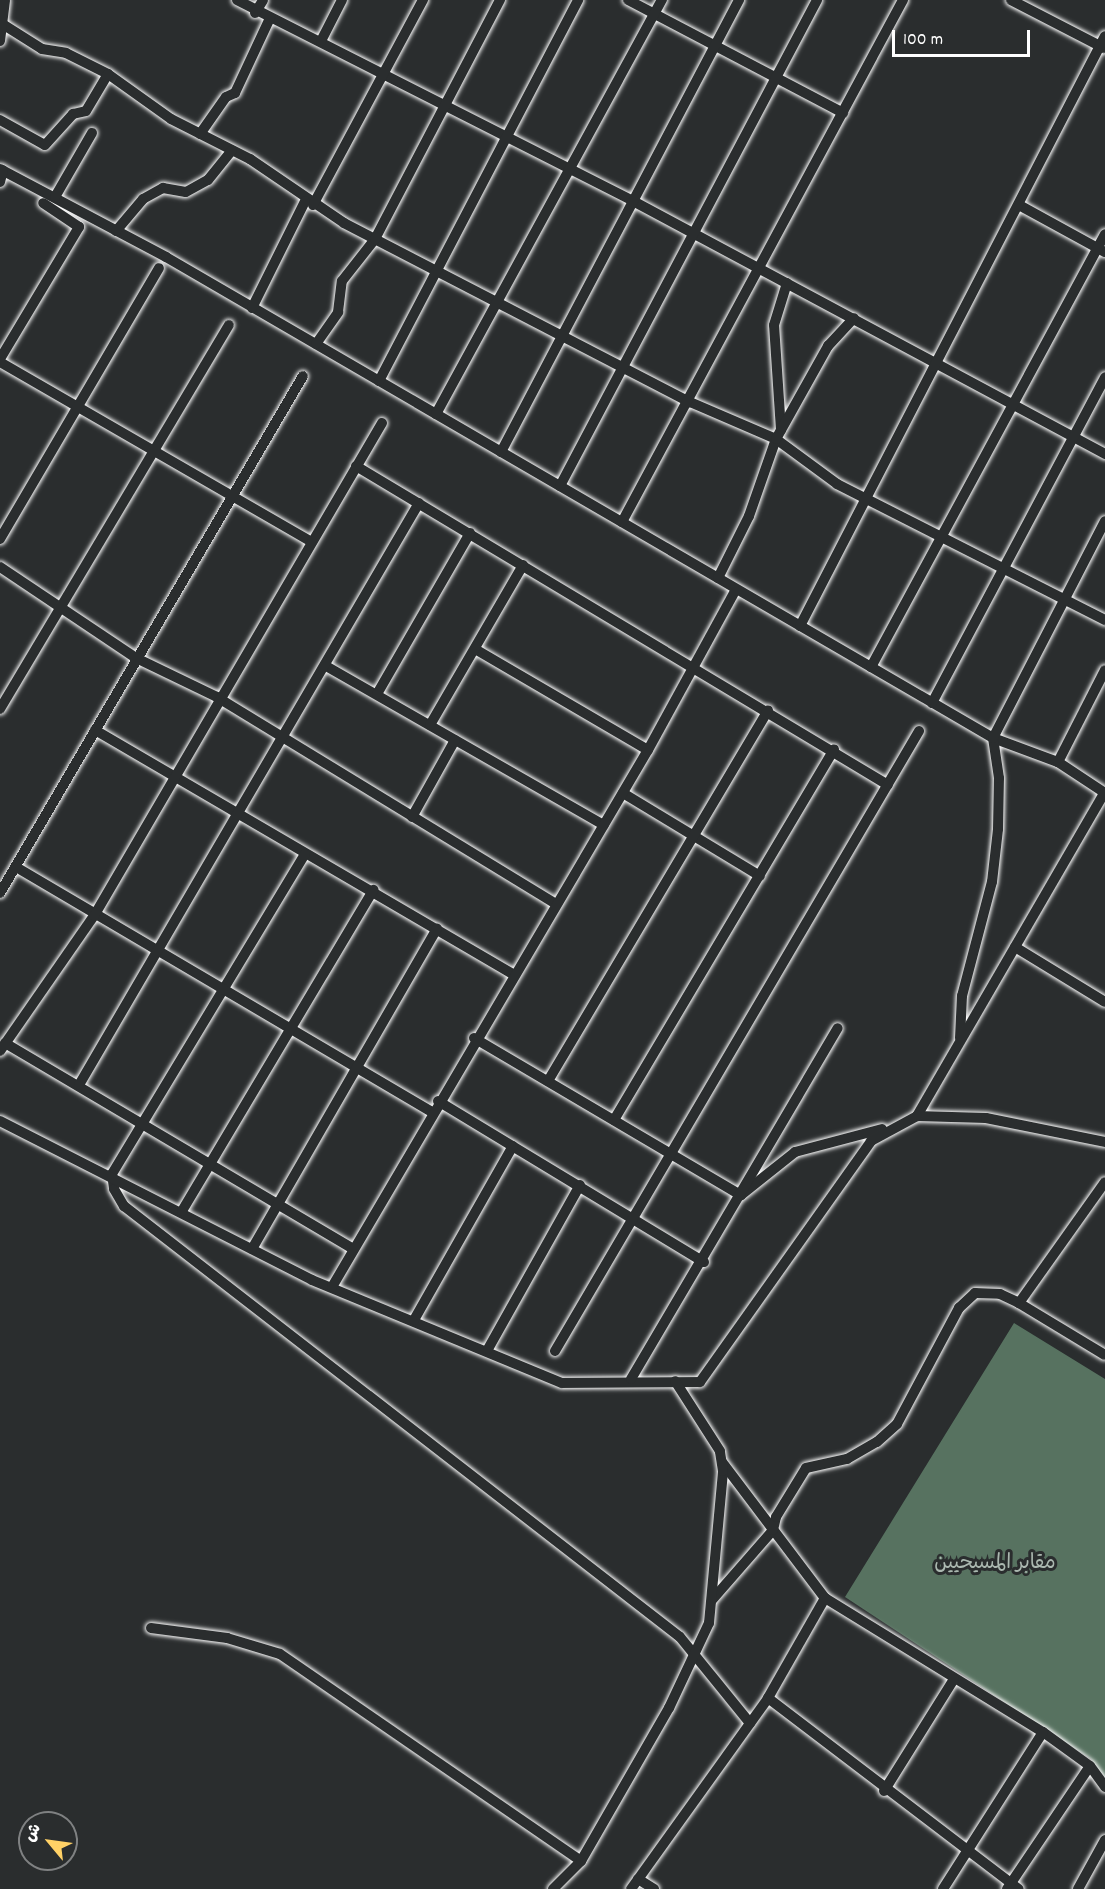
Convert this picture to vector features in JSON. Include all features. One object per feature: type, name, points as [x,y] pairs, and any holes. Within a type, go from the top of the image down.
[{"type":"street","points":[[0,41],[4,25],[5,0]]},
{"type":"street","points":[[237,0],[255,13],[321,41],[567,171],[633,201],[1105,454]]},
{"type":"street","points":[[255,13],[263,0]]},
{"type":"street","points":[[321,41],[342,0]]},
{"type":"street","points":[[252,308],[423,0]]},
{"type":"street","points":[[316,344],[338,312],[347,271],[375,239],[500,0]]},
{"type":"street","points":[[379,381],[578,0]]},
{"type":"street","points":[[628,0],[843,112]]},
{"type":"street","points":[[436,414],[662,0]]},
{"type":"street","points":[[501,452],[739,0]]},
{"type":"street","points":[[560,486],[817,0]]},
{"type":"street","points":[[622,522],[762,270],[903,0]]},
{"type":"street","points":[[1011,0],[1102,48]]},
{"type":"street","points":[[200,134],[226,97],[235,93],[270,18]]},
{"type":"street","points":[[4,25],[42,49],[66,53],[108,74],[200,134],[232,150],[309,203],[375,239],[439,268],[562,337],[690,402],[779,434],[813,469],[1065,597],[1105,620]]},
{"type":"street","points":[[800,626],[1102,48],[1105,36]]},
{"type":"street","points":[[0,120],[45,144],[73,114],[86,111],[108,74]]},
{"type":"street","points":[[55,197],[92,133]]},
{"type":"street","points":[[116,231],[143,199],[163,188],[186,192],[208,180],[232,150]]},
{"type":"street","points":[[0,182],[2,169],[55,197],[316,344],[993,738],[1058,762],[1105,793],[916,1116]]},
{"type":"street","points":[[43,203],[80,227],[0,361],[312,542]]},
{"type":"street","points":[[1019,205],[1102,250]]},
{"type":"street","points":[[872,668],[1012,406],[1102,250],[1105,234]]},
{"type":"street","points":[[0,539],[159,268]]},
{"type":"street","points":[[779,434],[774,325],[787,283]]},
{"type":"street","points":[[718,578],[749,516],[779,434],[828,346],[854,318]]},
{"type":"street","points":[[0,709],[229,325]]},
{"type":"street","points":[[0,893],[303,376]]},
{"type":"street","points":[[932,703],[1105,377]]},
{"type":"street","points":[[354,1249],[210,1166],[79,1085],[3,1047],[94,916],[217,698],[382,423]]},
{"type":"street","points":[[356,466],[834,749],[888,785]]},
{"type":"street","points":[[79,1085],[326,666],[419,503]]},
{"type":"street","points":[[959,1041],[962,996],[994,860],[999,778],[993,738],[1105,521]]},
{"type":"street","points":[[377,694],[470,533]]},
{"type":"street","points":[[430,725],[523,565]]},
{"type":"street","points":[[0,567],[136,658],[217,698],[555,903]]},
{"type":"street","points":[[332,1287],[474,1038],[623,794],[736,589]]},
{"type":"street","points":[[475,649],[648,750]]},
{"type":"street","points":[[326,666],[604,825]]},
{"type":"street","points":[[1058,762],[1105,670]]},
{"type":"street","points":[[548,1081],[768,710]]},
{"type":"street","points":[[95,730],[174,774],[306,854],[373,890],[512,974]]},
{"type":"street","points":[[555,1351],[635,1219],[670,1154],[919,731]]},
{"type":"street","points":[[412,817],[455,740]]},
{"type":"street","points":[[614,1120],[834,749]]},
{"type":"street","points":[[623,794],[760,876]]},
{"type":"street","points":[[111,1174],[306,854]]},
{"type":"street","points":[[16,867],[94,916],[431,1111]]},
{"type":"street","points":[[182,1211],[288,1029],[373,890]]},
{"type":"street","points":[[252,1249],[275,1204],[438,929]]},
{"type":"street","points":[[1015,946],[1105,1002]]},
{"type":"street","points":[[632,1379],[704,1262],[838,1028]]},
{"type":"street","points":[[474,1038],[741,1195]]},
{"type":"street","points":[[438,1101],[704,1262]]},
{"type":"street","points":[[741,1195],[795,1152],[891,1126],[916,1116],[986,1118],[1105,1142]]},
{"type":"street","points":[[0,1121],[111,1174],[252,1249],[332,1287],[488,1349],[562,1383],[595,1386],[632,1379],[700,1382],[769,1287],[790,1247],[871,1141],[891,1126]]},
{"type":"street","points":[[414,1320],[513,1146]]},
{"type":"street","points":[[111,1174],[124,1206],[261,1307],[696,1654],[750,1723]]},
{"type":"street","points":[[1019,1304],[1105,1182]]},
{"type":"street","points":[[488,1349],[580,1185]]},
{"type":"street","points":[[712,1600],[773,1530],[806,1468],[847,1459],[897,1424],[959,1308],[975,1293],[1000,1294],[1105,1355]]},
{"type":"street","points":[[675,1381],[721,1461],[825,1598],[1043,1732],[1090,1766],[1105,1787]]},
{"type":"street","points":[[553,1889],[580,1861],[696,1654],[710,1623],[721,1461]]},
{"type":"street","points":[[631,1889],[768,1698],[825,1598]]},
{"type":"street","points":[[151,1628],[227,1638],[280,1654],[580,1861]]},
{"type":"street","points":[[884,1791],[954,1679]]},
{"type":"street","points":[[768,1698],[884,1791],[1012,1887],[1090,1766]]},
{"type":"street","points":[[943,1889],[965,1851],[1043,1732]]},
{"type":"street","points":[[1078,1889],[1105,1840]]},
{"type":"street","points":[[638,1879],[654,1889]]},
{"type":"green space","name":"مقابر المسيحيين","points":[[1014,1323],[1105,1379],[1105,1778],[1091,1759],[845,1597]]}]
